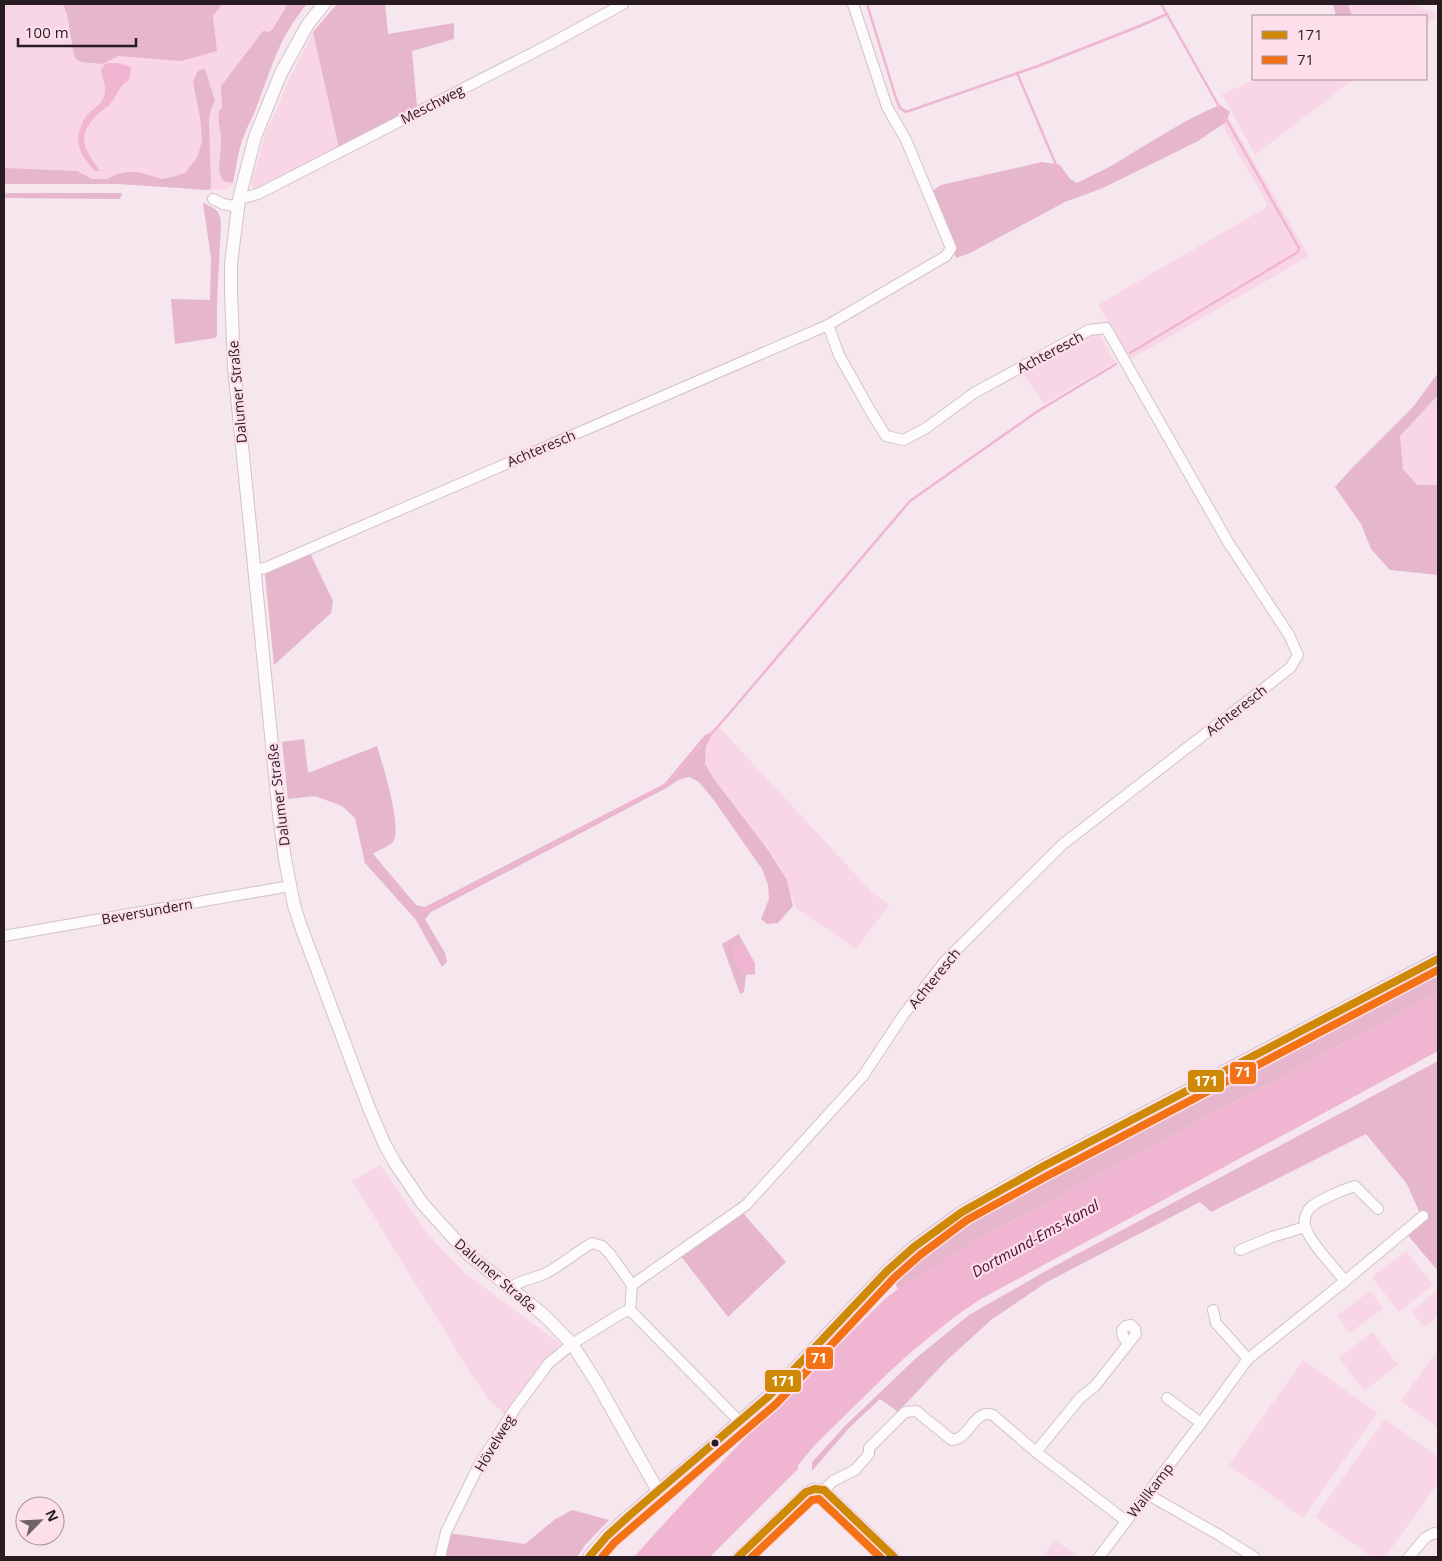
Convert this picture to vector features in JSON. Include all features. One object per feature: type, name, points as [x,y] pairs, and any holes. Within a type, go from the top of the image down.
[{"type":"main road","name":"Dalumer Straße","points":[[324,4],[308,24],[281,73],[255,137],[238,203],[231,264],[231,322],[234,366],[280,815],[290,886],[310,955],[369,1108],[384,1143],[407,1182],[427,1210],[468,1254],[545,1316],[572,1344],[597,1383],[658,1491]]},
{"type":"main road","points":[[589,1557],[607,1536],[769,1396],[887,1271],[914,1247],[962,1212],[1050,1162],[1438,959]]},
{"type":"street","name":"Meschweg","points":[[238,203],[550,44],[623,4]]},
{"type":"street","name":"Achteresch","points":[[254,570],[265,568],[828,325],[946,256],[951,248],[906,140],[887,107],[853,4]]},
{"type":"street","points":[[213,199],[223,204],[238,203]]},
{"type":"street","name":"Achteresch","points":[[632,1285],[746,1205],[863,1076],[904,1014],[946,960],[1063,844],[1290,668],[1298,655],[1289,635],[1228,542],[1106,328],[1089,330],[974,393],[926,428],[904,440],[886,436],[839,355],[828,325]]},
{"type":"street","name":"Beversundern","points":[[4,936],[290,886]]},
{"type":"street","points":[[1346,1282],[1311,1239],[1305,1227],[1304,1217],[1311,1208],[1335,1194],[1355,1186],[1378,1209]]},
{"type":"street","name":"Wallkamp","points":[[1099,1557],[1248,1359],[1346,1282],[1422,1216]]},
{"type":"street","points":[[1240,1250],[1272,1237],[1305,1227]]},
{"type":"street","points":[[510,1288],[547,1272],[592,1243],[602,1246],[632,1285],[630,1310],[740,1422]]},
{"type":"street","name":"Hövelweg","points":[[440,1557],[446,1532],[478,1467],[497,1435],[549,1363],[572,1344],[612,1318],[630,1310]]},
{"type":"street","points":[[1213,1310],[1216,1323],[1248,1359]]},
{"type":"street","points":[[1036,1452],[1080,1398],[1095,1386],[1128,1343]]},
{"type":"street","points":[[1167,1398],[1201,1423]]},
{"type":"street","points":[[824,1490],[833,1481],[855,1470],[869,1454],[869,1448],[905,1412],[916,1411],[952,1440],[962,1437],[981,1415],[988,1413],[993,1415],[1036,1452],[1126,1521]]},
{"type":"street","points":[[738,1557],[806,1492],[818,1488],[824,1490],[894,1557]]},
{"type":"street","points":[[1146,1494],[1254,1557]]},
{"type":"street","points":[[1409,1557],[1424,1538],[1434,1533],[1438,1534]]},
{"type":"shaded area","points":[[4,4],[307,4],[297,16],[278,51],[243,138],[233,183],[225,189],[209,190],[118,184],[4,184]]},
{"type":"shaded area","points":[[63,4],[222,4],[213,16],[217,51],[181,61],[118,56],[103,64],[81,62],[74,55],[67,14]]},
{"type":"shaded area","points":[[288,4],[307,4],[297,16],[283,40],[243,138],[233,183],[226,182],[222,179],[219,171],[221,136],[219,111],[222,108],[221,86],[263,31],[269,32],[272,30]]},
{"type":"shaded area","points":[[337,4],[385,4],[388,34],[454,23],[454,39],[412,51],[417,106],[339,148],[313,32]]},
{"type":"shaded area","points":[[1333,4],[1348,4],[1352,15],[1336,15]]},
{"type":"shaded area","points":[[1348,4],[1410,4],[1434,13],[1435,16],[1427,24],[1427,15],[1352,15]]},
{"type":"shaded area","points":[[313,32],[339,148],[253,189],[251,184],[266,131]]},
{"type":"shaded area","points":[[205,69],[215,101],[209,119],[211,187],[209,190],[118,184],[4,184],[4,168],[77,171],[92,179],[107,179],[117,174],[128,172],[138,172],[162,179],[185,173],[198,156],[202,140],[200,117],[193,82],[197,72]]},
{"type":"shaded area","points":[[1255,80],[1353,80],[1255,155],[1222,94]]},
{"type":"shaded area","points":[[1220,105],[1230,112],[1226,122],[1198,141],[1103,188],[1065,202],[970,253],[956,258],[932,191],[941,185],[1042,162],[1060,165],[1070,179],[1077,183],[1111,166],[1178,126]]},
{"type":"shaded area","points":[[1228,117],[1309,256],[1131,359],[1099,304],[1266,207],[1267,203],[1222,125]]},
{"type":"shaded area","points":[[122,193],[120,199],[4,198],[4,194]]},
{"type":"shaded area","points":[[203,203],[217,210],[221,224],[217,336],[215,338],[175,344],[171,299],[210,300],[211,258]]},
{"type":"shaded area","points":[[1090,335],[1100,335],[1115,362],[1044,404],[1024,375],[1028,368]]},
{"type":"shaded area","points":[[1438,373],[1438,395],[1400,436],[1403,469],[1417,485],[1438,485],[1438,575],[1390,570],[1371,549],[1361,524],[1335,487],[1413,407]]},
{"type":"shaded area","points":[[1438,395],[1438,485],[1417,485],[1403,469],[1400,436]]},
{"type":"shaded area","points":[[310,553],[333,601],[331,613],[274,665],[265,574]]},
{"type":"shaded area","points":[[718,726],[872,892],[889,905],[856,949],[795,907],[787,880],[768,850],[714,779],[705,764],[706,746],[710,734],[705,735]]},
{"type":"shaded area","points":[[710,734],[710,739],[706,746],[705,764],[714,779],[768,850],[787,880],[793,906],[778,923],[767,924],[761,919],[769,899],[768,885],[762,869],[713,799],[699,782],[689,777],[678,780],[431,912],[425,919],[445,953],[447,962],[442,967],[416,920],[365,863],[355,818],[342,806],[315,796],[288,799],[282,742],[304,739],[308,773],[377,746],[391,795],[395,835],[393,842],[373,854],[416,905],[425,907],[664,784],[705,735]]},
{"type":"shaded area","points":[[739,934],[743,942],[733,950],[738,966],[746,975],[744,992],[740,994],[722,944]]},
{"type":"shaded area","points":[[1438,968],[1438,993],[972,1243],[898,1289],[893,1274],[900,1268],[1044,1175]]},
{"type":"shaded area","points":[[1438,1061],[1438,1271],[1406,1233],[1422,1218],[1407,1184],[1366,1134],[1211,1212],[1200,1202],[1047,1282],[991,1320],[946,1361],[898,1412],[880,1399],[849,1428],[812,1471],[812,1462],[846,1425],[915,1359],[969,1315],[1053,1267]]},
{"type":"shaded area","points":[[380,1165],[430,1237],[465,1273],[560,1344],[505,1414],[489,1400],[470,1372],[352,1181]]},
{"type":"shaded area","points":[[742,1212],[786,1262],[728,1317],[680,1255]]},
{"type":"shaded area","points":[[1406,1251],[1433,1285],[1399,1312],[1372,1277]]},
{"type":"shaded area","points":[[1438,1290],[1438,1316],[1424,1327],[1411,1311]]},
{"type":"shaded area","points":[[1370,1291],[1383,1308],[1350,1333],[1337,1316]]},
{"type":"shaded area","points":[[1372,1332],[1398,1365],[1364,1391],[1339,1358]]},
{"type":"shaded area","points":[[1438,1350],[1438,1428],[1401,1401]]},
{"type":"shaded area","points":[[1303,1360],[1377,1413],[1303,1518],[1229,1465]]},
{"type":"shaded area","points":[[1385,1419],[1438,1457],[1438,1483],[1385,1557],[1372,1557],[1315,1517]]},
{"type":"shaded area","points":[[572,1510],[609,1520],[585,1545],[577,1557],[443,1557],[448,1533],[525,1544],[554,1520]]},
{"type":"shaded area","points":[[1055,1540],[1079,1557],[1047,1557],[1044,1555]]},
{"type":"water","points":[[108,63],[117,63],[131,67],[129,80],[123,85],[110,104],[98,114],[86,129],[84,142],[86,149],[100,171],[95,171],[80,150],[78,139],[85,117],[103,99],[105,89],[101,70]]},
{"type":"water","points":[[743,942],[755,963],[755,974],[746,975],[738,966],[733,950]]},
{"type":"water","name":"Dortmund-Ems-Kanal","points":[[1438,993],[1438,1051],[979,1300],[953,1318],[888,1373],[815,1445],[798,1465],[798,1469],[710,1557],[634,1557],[726,1457],[886,1298],[910,1280],[972,1243]]},
{"type":"waterway","points":[[867,4],[896,98],[900,108],[906,112],[1038,66],[1167,14]]},
{"type":"waterway","points":[[1130,353],[1298,252],[1299,248],[1161,4]]},
{"type":"waterway","points":[[1017,73],[1065,186]]},
{"type":"waterway","points":[[419,914],[667,784],[910,501],[1038,411],[1116,364]]},
{"type":"transit line","name":"171","points":[[589,1557],[607,1536],[630,1515],[769,1396],[887,1271],[914,1247],[962,1212],[1042,1167],[1438,959]]},
{"type":"transit line","name":"71","points":[[602,1557],[614,1543],[776,1404],[894,1278],[920,1255],[967,1220],[1438,970]]},
{"type":"transit line","name":"171","points":[[738,1557],[806,1492],[815,1489],[824,1490],[894,1557]]},
{"type":"transit line","name":"71","points":[[752,1557],[812,1500],[819,1499],[880,1557]]}]
